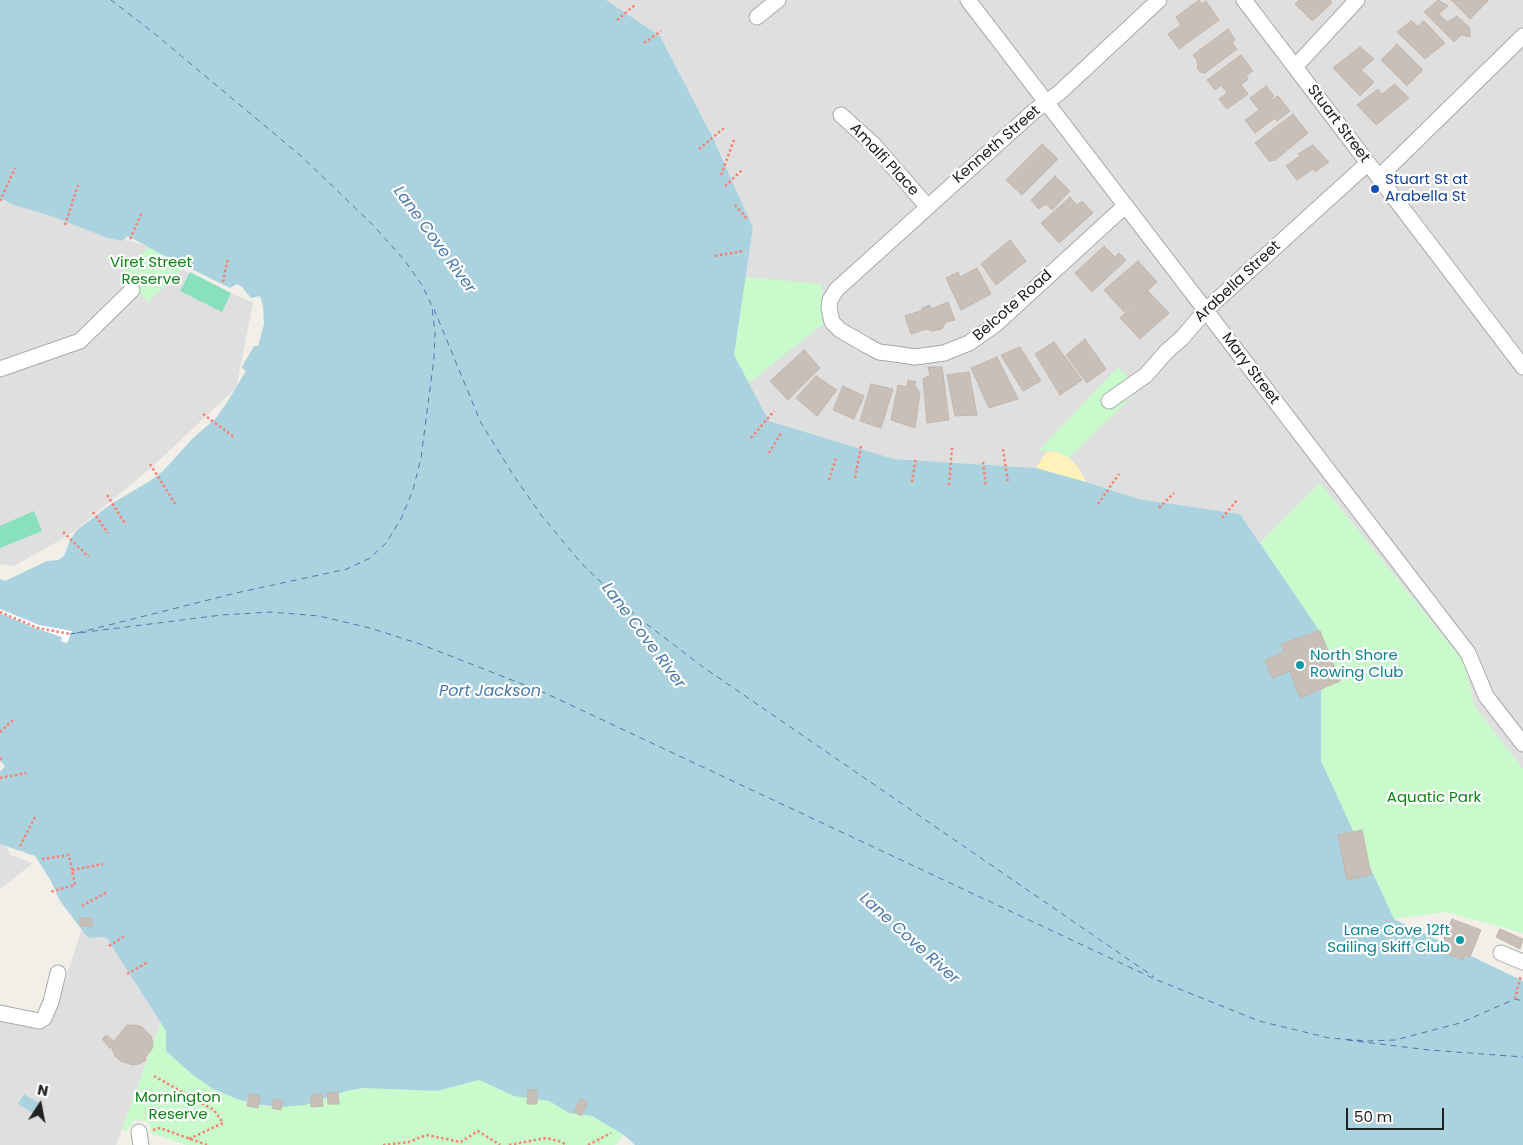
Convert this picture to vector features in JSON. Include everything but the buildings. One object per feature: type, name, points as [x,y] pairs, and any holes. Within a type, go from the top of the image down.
[{"type":"street","points":[[757,17],[778,0]]},
{"type":"street","name":"Mary Street","points":[[968,0],[1468,653],[1486,696],[1523,744]]},
{"type":"street","name":"Kenneth Street","points":[[836,290],[1033,112],[1059,93],[1159,0]]},
{"type":"street","name":"Stuart Street","points":[[1244,0],[1523,367]]},
{"type":"street","points":[[1295,67],[1358,0]]},
{"type":"street","points":[[1379,178],[1523,36]]},
{"type":"street","name":"Amalfi Place","points":[[841,115],[873,144],[927,206]]},
{"type":"street","name":"Arabella Street","points":[[1109,401],[1146,375],[1206,310],[1368,163]]},
{"type":"street","name":"Belcote Road","points":[[836,290],[830,300],[829,308],[832,322],[840,330],[859,342],[880,352],[915,357],[944,353],[969,343],[996,324],[1125,206]]},
{"type":"street","points":[[0,369],[80,342],[132,290]]},
{"type":"street","points":[[1501,954],[1522,967]]},
{"type":"street","points":[[0,1013],[39,1021],[44,1018],[51,1002],[58,973]]},
{"type":"path","points":[[617,20],[634,5]]},
{"type":"path","points":[[644,44],[661,31]]},
{"type":"path","points":[[699,148],[724,128]]},
{"type":"path","points":[[721,175],[734,140]]},
{"type":"path","points":[[0,201],[15,168]]},
{"type":"path","points":[[725,186],[742,170]]},
{"type":"path","points":[[65,226],[78,184]]},
{"type":"path","points":[[735,205],[748,220]]},
{"type":"path","points":[[130,239],[142,212]]},
{"type":"path","points":[[715,256],[742,252]]},
{"type":"path","points":[[224,282],[228,258]]},
{"type":"path","points":[[751,438],[774,411]]},
{"type":"path","points":[[203,414],[234,437]]},
{"type":"path","points":[[769,452],[781,433]]},
{"type":"path","points":[[855,478],[861,446]]},
{"type":"path","points":[[950,485],[952,448]]},
{"type":"path","points":[[1003,449],[1008,483]]},
{"type":"path","points":[[912,482],[916,457]]},
{"type":"path","points":[[829,480],[836,458]]},
{"type":"path","points":[[983,462],[986,487]]},
{"type":"path","points":[[150,464],[176,505]]},
{"type":"path","points":[[1098,504],[1119,474]]},
{"type":"path","points":[[1159,508],[1174,493]]},
{"type":"path","points":[[107,495],[126,526]]},
{"type":"path","points":[[1222,518],[1238,499]]},
{"type":"path","points":[[93,512],[108,533]]},
{"type":"path","points":[[62,532],[89,557]]},
{"type":"path","points":[[0,612],[38,628],[70,634]]},
{"type":"path","points":[[0,732],[13,720]]},
{"type":"path","points":[[0,778],[26,773]]},
{"type":"path","points":[[20,846],[35,817]]},
{"type":"path","points":[[42,859],[69,856],[75,885],[50,892]]},
{"type":"path","points":[[72,870],[103,864]]},
{"type":"path","points":[[82,906],[107,892]]},
{"type":"path","points":[[109,946],[126,936]]},
{"type":"path","points":[[127,974],[148,962]]},
{"type":"path","points":[[1515,999],[1522,967]]},
{"type":"path","points":[[154,1076],[214,1110],[223,1123],[189,1139]]},
{"type":"path","points":[[140,1139],[160,1128],[207,1145]]},
{"type":"path","points":[[383,1145],[408,1142],[426,1135],[461,1142],[478,1131],[500,1145]]},
{"type":"path","points":[[588,1145],[611,1133]]},
{"type":"path","points":[[509,1145],[546,1138],[562,1142],[566,1145]]},
{"type":"shaded area","points":[[606,0],[1523,0],[1523,769],[1475,707],[1463,661],[1320,483],[1260,543],[1240,514],[1139,499],[1036,468],[894,459],[769,421],[734,355],[753,228],[714,140],[660,36]]},
{"type":"shaded area","points":[[0,197],[146,246],[183,270],[253,303],[236,388],[151,468],[71,534],[14,566],[0,564]]},
{"type":"shaded area","points":[[0,831],[10,855],[33,863],[0,889]]},
{"type":"shaded area","points":[[81,931],[88,938],[106,937],[161,1022],[116,1145],[0,1145],[0,1018],[45,1026],[57,1006]]},
{"type":"sand","points":[[1046,452],[1058,452],[1069,458],[1079,468],[1086,482],[1036,468]]},
{"type":"green space","name":"Viret Street Reserve","points":[[152,244],[182,270],[148,302],[121,274]]},
{"type":"green space","points":[[190,272],[231,293],[222,312],[180,291]]},
{"type":"green space","points":[[746,277],[822,284],[823,324],[749,383],[734,355]]},
{"type":"green space","points":[[1118,367],[1139,389],[1069,458],[1058,452],[1039,450]]},
{"type":"green space","name":"Aquatic Park","points":[[1320,483],[1463,661],[1475,707],[1523,769],[1523,933],[1446,912],[1394,919],[1321,761],[1321,633],[1260,543]]},
{"type":"green space","points":[[34,511],[42,531],[0,548],[0,526]]},
{"type":"green space","name":"Mornington Reserve","points":[[161,1022],[166,1031],[172,1056],[186,1069],[214,1089],[249,1103],[271,1107],[313,1103],[347,1091],[368,1088],[437,1091],[479,1080],[514,1096],[549,1101],[569,1113],[592,1116],[624,1135],[615,1145],[186,1145],[151,1133],[147,1122],[141,1120],[134,1121],[127,1131],[122,1129]]},
{"type":"water","name":"Port Jackson","points":[[0,0],[606,0],[660,36],[714,140],[753,228],[734,355],[769,421],[894,459],[1036,468],[1139,499],[1240,514],[1321,633],[1321,761],[1394,919],[1523,981],[1523,1145],[635,1145],[624,1135],[592,1116],[569,1113],[549,1101],[514,1096],[479,1080],[437,1091],[364,1088],[347,1091],[305,1105],[282,1107],[260,1105],[237,1099],[213,1089],[193,1075],[166,1051],[166,1031],[106,937],[88,938],[60,901],[51,881],[35,856],[0,844],[0,772],[5,766],[0,761],[0,579],[5,581],[47,561],[58,560],[64,556],[70,540],[77,530],[111,504],[163,471],[193,438],[215,419],[246,371],[242,368],[254,346],[258,346],[264,324],[263,306],[260,296],[251,298],[241,286],[237,284],[230,288],[128,236],[121,241],[108,238],[51,216],[14,205],[0,198]]},
{"type":"water","points":[[24,1094],[44,1106],[38,1116],[18,1104]]},
{"type":"pier","points":[[0,609],[39,625],[72,631],[67,643],[61,641],[62,637],[0,613]]},
{"type":"ferry route","points":[[77,633],[236,593],[347,569],[370,558],[386,543],[401,519],[413,490],[421,458],[434,358],[435,334],[432,306],[422,285],[405,261],[372,224],[301,156],[155,34],[111,0]]},
{"type":"ferry route","points":[[434,309],[481,423],[514,476],[541,515],[581,563],[636,616],[703,667],[1154,977]]},
{"type":"ferry route","points":[[70,634],[222,615],[271,612],[319,616],[370,628],[420,644],[545,693],[1157,980],[1259,1021],[1329,1038],[1367,1041],[1395,1040],[1460,1023],[1515,999],[1523,1001]]},
{"type":"ferry route","points":[[1347,1040],[1429,1050],[1523,1057]]},
{"type":"place","name":"Stuart St at Arabella St","points":[[1375,189]]},
{"type":"place","name":"North Shore Rowing Club","points":[[1300,665]]},
{"type":"place","name":"Lane Cove 12ft Sailing Skiff Club","points":[[1460,940]]},
{"type":"water label","name":"Lane Cove River","points":[[434,240]]},
{"type":"water label","name":"Lane Cove River","points":[[643,636]]},
{"type":"water label","name":"Lane Cove River","points":[[909,939]]}]
